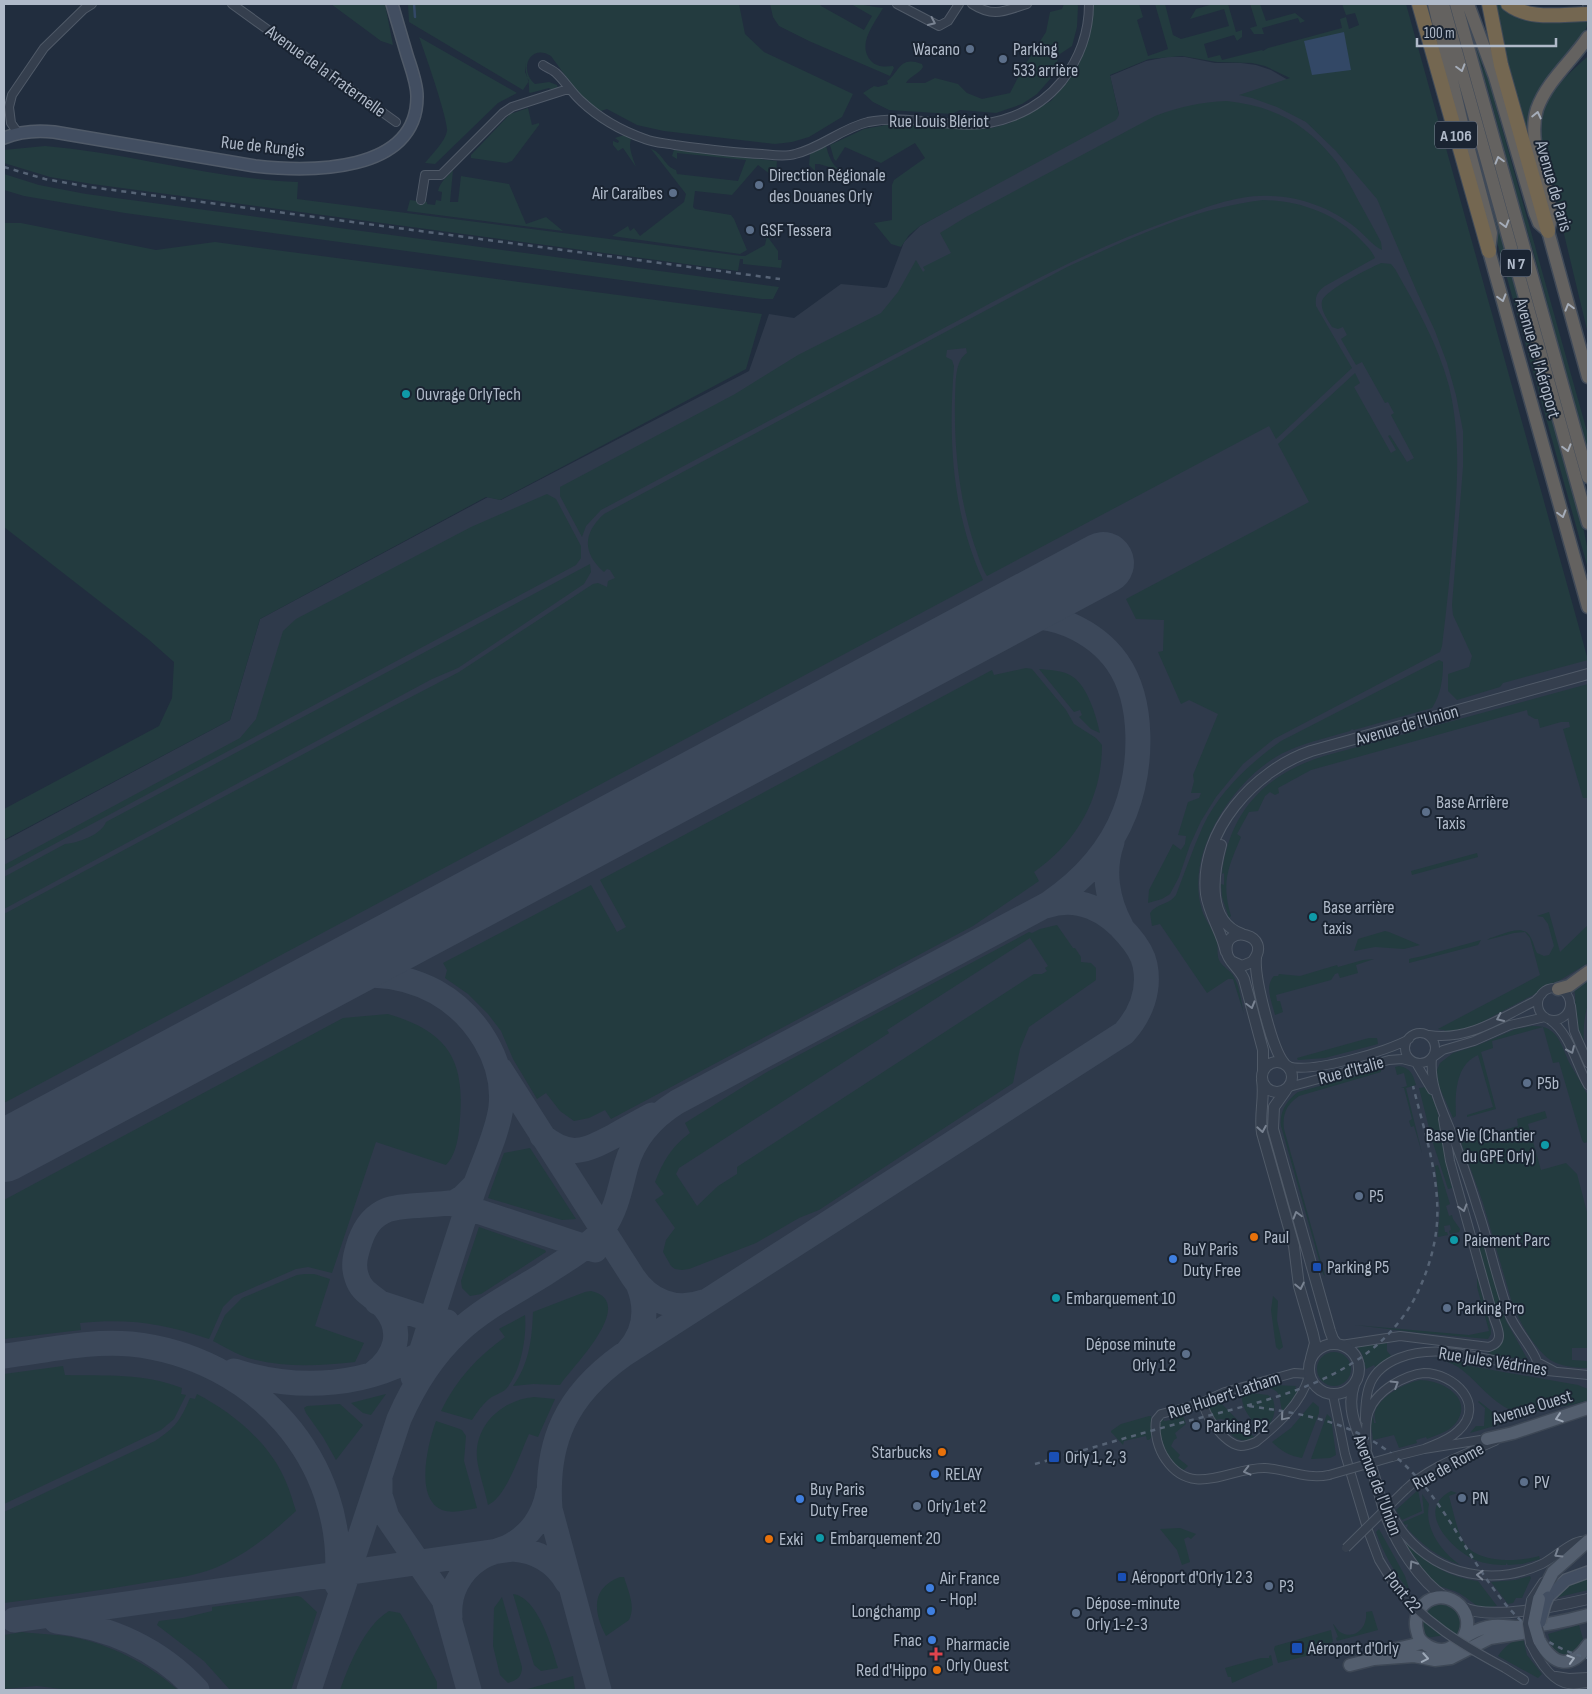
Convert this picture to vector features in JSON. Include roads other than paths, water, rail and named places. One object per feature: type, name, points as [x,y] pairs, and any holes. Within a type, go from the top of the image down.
[{"type":"highway","name":"Avenue de l'Aéroport","points":[[1419,4],[1586,594],[1588,607]]},
{"type":"highway","points":[[1434,4],[1462,123],[1491,233],[1489,251]]},
{"type":"highway","name":"N 7","points":[[1443,4],[1588,523]]},
{"type":"highway","name":"N 7","points":[[1456,4],[1588,477]]},
{"type":"highway","points":[[1468,4],[1495,77],[1534,213],[1539,222],[1548,231]]},
{"type":"highway","name":"Avenue de Paris","points":[[1489,4],[1501,65],[1588,378]]},
{"type":"highway","points":[[1508,4],[1526,13],[1539,16],[1588,14]]},
{"type":"highway","points":[[1558,14],[1570,4]]},
{"type":"highway","points":[[1548,231],[1551,215],[1536,148],[1535,123],[1537,110],[1550,85],[1588,37]]},
{"type":"highway","points":[[1566,65],[1588,51]]},
{"type":"highway","points":[[1558,988],[1569,986],[1588,972]]},
{"type":"main road","name":"Rue de Rungis","points":[[4,138],[36,130],[54,132],[279,169],[304,169],[345,165],[371,158],[390,149],[400,141],[412,122],[417,102],[417,90],[392,4]]},
{"type":"main road","name":"Avenue Ouest","points":[[1487,1439],[1512,1433],[1588,1408]]},
{"type":"main road","points":[[1588,1541],[1553,1572],[1539,1599],[1534,1623],[1537,1641],[1549,1656],[1561,1662],[1578,1658],[1588,1645]]},
{"type":"main road","points":[[1539,1599],[1566,1580],[1588,1572]]},
{"type":"main road","points":[[1462,1640],[1468,1629],[1468,1623],[1462,1607],[1457,1602],[1440,1597],[1428,1601],[1419,1610],[1416,1616],[1416,1626],[1422,1643],[1432,1648],[1443,1650],[1454,1647],[1476,1631],[1493,1626],[1521,1627],[1558,1623]]},
{"type":"main road","points":[[1350,1665],[1376,1659],[1414,1656],[1435,1660],[1451,1658],[1490,1638],[1544,1629],[1588,1615]]},
{"type":"main road","points":[[1376,1659],[1387,1651],[1422,1643]]},
{"type":"street","points":[[18,133],[11,123],[9,107],[12,95],[44,48],[84,9],[92,4]]},
{"type":"street","name":"Avenue de la Fraternelle","points":[[232,4],[396,122]]},
{"type":"street","points":[[897,4],[939,26],[944,25],[948,21],[959,4]]},
{"type":"street","points":[[972,4],[983,11],[995,12],[1027,4]]},
{"type":"street","name":"Rue Louis Blériot","points":[[543,65],[556,73],[581,102],[605,120],[647,140],[740,153],[796,154],[866,123],[909,119],[957,125],[988,124],[1030,109],[1044,99],[1071,69],[1080,50],[1086,29],[1089,4]]},
{"type":"street","points":[[421,200],[425,175],[441,175],[503,113],[512,107],[568,89]]},
{"type":"street","name":"Avenue de l'Union","points":[[1309,1375],[1309,1364],[1315,1343],[1299,1286],[1294,1246],[1260,1121],[1263,1092],[1263,1050],[1241,972],[1229,957],[1208,904],[1206,875],[1215,841],[1240,801],[1264,777],[1286,761],[1588,674]]},
{"type":"street","name":"Avenue de l'Union","points":[[1240,801],[1222,841],[1215,867],[1214,886],[1216,903],[1221,917],[1230,928],[1252,937],[1256,942],[1258,952],[1255,967],[1258,984],[1275,1047],[1292,1074],[1292,1083],[1274,1107],[1273,1129],[1332,1339],[1351,1351],[1358,1362],[1359,1374],[1351,1398],[1354,1424],[1379,1487],[1386,1514],[1400,1544],[1423,1580],[1446,1598]]},
{"type":"street","points":[[1242,934],[1228,942],[1229,957],[1236,964],[1247,965],[1256,958]]},
{"type":"street","points":[[1588,1063],[1574,1031],[1568,996],[1558,988],[1549,989],[1542,994],[1538,1003],[1539,1008],[1547,1018],[1558,1026],[1564,1035],[1588,1085]]},
{"type":"street","name":"Rue d'Italie","points":[[1286,1064],[1301,1068],[1324,1066],[1388,1048],[1418,1033],[1454,1036],[1468,1033],[1535,1001],[1542,994]]},
{"type":"street","points":[[1547,1018],[1562,1018],[1568,1012],[1570,1004]]},
{"type":"street","name":"Rue d'Italie","points":[[1287,1088],[1389,1060],[1402,1059],[1425,1063],[1443,1050],[1474,1042],[1510,1025],[1547,1018]]},
{"type":"street","points":[[1311,1358],[1327,1345],[1400,1336],[1489,1346],[1494,1345],[1499,1338],[1450,1161],[1442,1115],[1431,1074],[1432,1058],[1436,1046],[1429,1035]]},
{"type":"street","name":"Rue d'Italie","points":[[1409,1038],[1405,1047],[1410,1059],[1415,1062]]},
{"type":"street","points":[[1286,1064],[1272,1062],[1267,1066],[1262,1076],[1266,1087],[1271,1091],[1277,1092],[1287,1088]]},
{"type":"street","points":[[1415,1062],[1436,1094],[1455,1142],[1478,1209],[1509,1313],[1517,1330],[1537,1358],[1537,1362],[1554,1371]]},
{"type":"street","name":"Rue Jules Védrines","points":[[1369,1459],[1366,1396],[1370,1382],[1376,1374],[1393,1361],[1417,1352],[1444,1352],[1484,1358],[1544,1372],[1554,1371],[1588,1375]]},
{"type":"street","name":"Rue Hubert Latham","points":[[1309,1375],[1294,1372],[1225,1392],[1196,1405],[1158,1417],[1155,1424],[1159,1446],[1164,1458],[1173,1469],[1184,1477],[1194,1479],[1222,1477],[1246,1470],[1266,1468],[1307,1477],[1329,1475],[1424,1449]]},
{"type":"street","points":[[1366,1420],[1375,1400],[1399,1381],[1415,1374],[1423,1373],[1449,1379],[1466,1394],[1469,1403],[1467,1417],[1463,1426],[1454,1435],[1424,1449]]},
{"type":"street","points":[[1576,1374],[1588,1380]]},
{"type":"street","points":[[1309,1375],[1316,1388],[1327,1394],[1332,1395],[1344,1392],[1354,1385]]},
{"type":"street","points":[[1204,1406],[1206,1415],[1212,1425],[1231,1442],[1240,1446],[1251,1444],[1282,1420],[1305,1389],[1309,1375]]},
{"type":"street","name":"Avenue de l'Union","points":[[1332,1395],[1345,1454]]},
{"type":"street","name":"Rue de Rome","points":[[1346,1548],[1417,1480],[1450,1461],[1512,1433]]},
{"type":"street","points":[[1424,1449],[1487,1439]]},
{"type":"street","name":"Pont 22","points":[[1345,1454],[1371,1542],[1379,1560],[1410,1603],[1455,1641],[1524,1680]]},
{"type":"street","points":[[1379,1487],[1396,1522],[1412,1542],[1435,1561],[1464,1573],[1477,1576],[1492,1576],[1528,1569],[1542,1564],[1581,1540],[1588,1541]]},
{"type":"street","points":[[1462,1607],[1493,1613],[1554,1606],[1588,1599]]},
{"type":"street","points":[[1537,1641],[1540,1662],[1558,1680],[1564,1683],[1588,1683]]},
{"type":"street","points":[[1550,1672],[1562,1677],[1588,1677]]},
{"type":"water","points":[[1344,32],[1351,70],[1312,75],[1304,41]]},
{"type":"waterway","points":[[414,4],[415,17]]},
{"type":"railway","points":[[4,167],[45,179],[90,187],[780,279]]},
{"type":"railway","points":[[1035,1464],[1283,1395],[1315,1383],[1345,1368],[1372,1349],[1396,1325],[1416,1296],[1430,1261],[1436,1233],[1437,1206],[1434,1171],[1413,1086]]},
{"type":"railway","points":[[1249,1406],[1303,1415],[1337,1424],[1385,1449],[1413,1473],[1436,1502],[1498,1595],[1522,1622],[1551,1643],[1588,1658]]},
{"type":"place","name":"Wacano","points":[[970,49]]},
{"type":"place","name":"Parking 533 arrière","points":[[1003,59]]},
{"type":"place","name":"Direction Régionale des Douanes Orly","points":[[759,185]]},
{"type":"place","name":"Air Caraïbes","points":[[673,193]]},
{"type":"place","name":"GSF Tessera","points":[[750,230]]},
{"type":"place","name":"Ouvrage OrlyTech","points":[[406,394]]},
{"type":"place","name":"Base Arrière Taxis","points":[[1426,812]]},
{"type":"place","name":"Base arrière taxis","points":[[1313,917]]},
{"type":"place","name":"P5b","points":[[1527,1083]]},
{"type":"place","name":"Base Vie (Chantier du GPE Orly)","points":[[1545,1145]]},
{"type":"place","name":"P5","points":[[1359,1196]]},
{"type":"place","name":"Paul","points":[[1254,1237]]},
{"type":"place","name":"Paiement Parc","points":[[1454,1240]]},
{"type":"place","name":"BuY Paris Duty Free","points":[[1173,1259]]},
{"type":"place","name":"Parking P5","points":[[1317,1267]]},
{"type":"place","name":"Embarquement 10","points":[[1056,1298]]},
{"type":"place","name":"Parking Pro","points":[[1447,1308]]},
{"type":"place","name":"Dépose minute Orly 1 2","points":[[1186,1354]]},
{"type":"place","name":"Parking P2","points":[[1196,1426]]},
{"type":"place","name":"Starbucks","points":[[942,1452]]},
{"type":"place","name":"Orly 1, 2, 3","points":[[1054,1457]]},
{"type":"place","name":"RELAY","points":[[935,1474]]},
{"type":"place","name":"PV","points":[[1524,1482]]},
{"type":"place","name":"PN","points":[[1462,1498]]},
{"type":"place","name":"Buy Paris Duty Free","points":[[800,1499]]},
{"type":"place","name":"Orly 1 et 2","points":[[917,1506]]},
{"type":"place","name":"Embarquement 20","points":[[820,1538]]},
{"type":"place","name":"Exki","points":[[769,1539]]},
{"type":"place","name":"Aéroport d'Orly 1 2 3","points":[[1122,1577]]},
{"type":"place","name":"P3","points":[[1269,1586]]},
{"type":"place","name":"Air France - Hop!","points":[[930,1588]]},
{"type":"place","name":"Longchamp","points":[[931,1611]]},
{"type":"place","name":"Dépose-minute Orly 1-2-3","points":[[1076,1613]]},
{"type":"place","name":"Fnac","points":[[932,1640]]},
{"type":"place","name":"Aéroport d'Orly","points":[[1297,1648]]},
{"type":"place","name":"Pharmacie Orly Ouest","points":[[936,1654]]},
{"type":"place","name":"Red d'Hippo","points":[[937,1670]]}]
